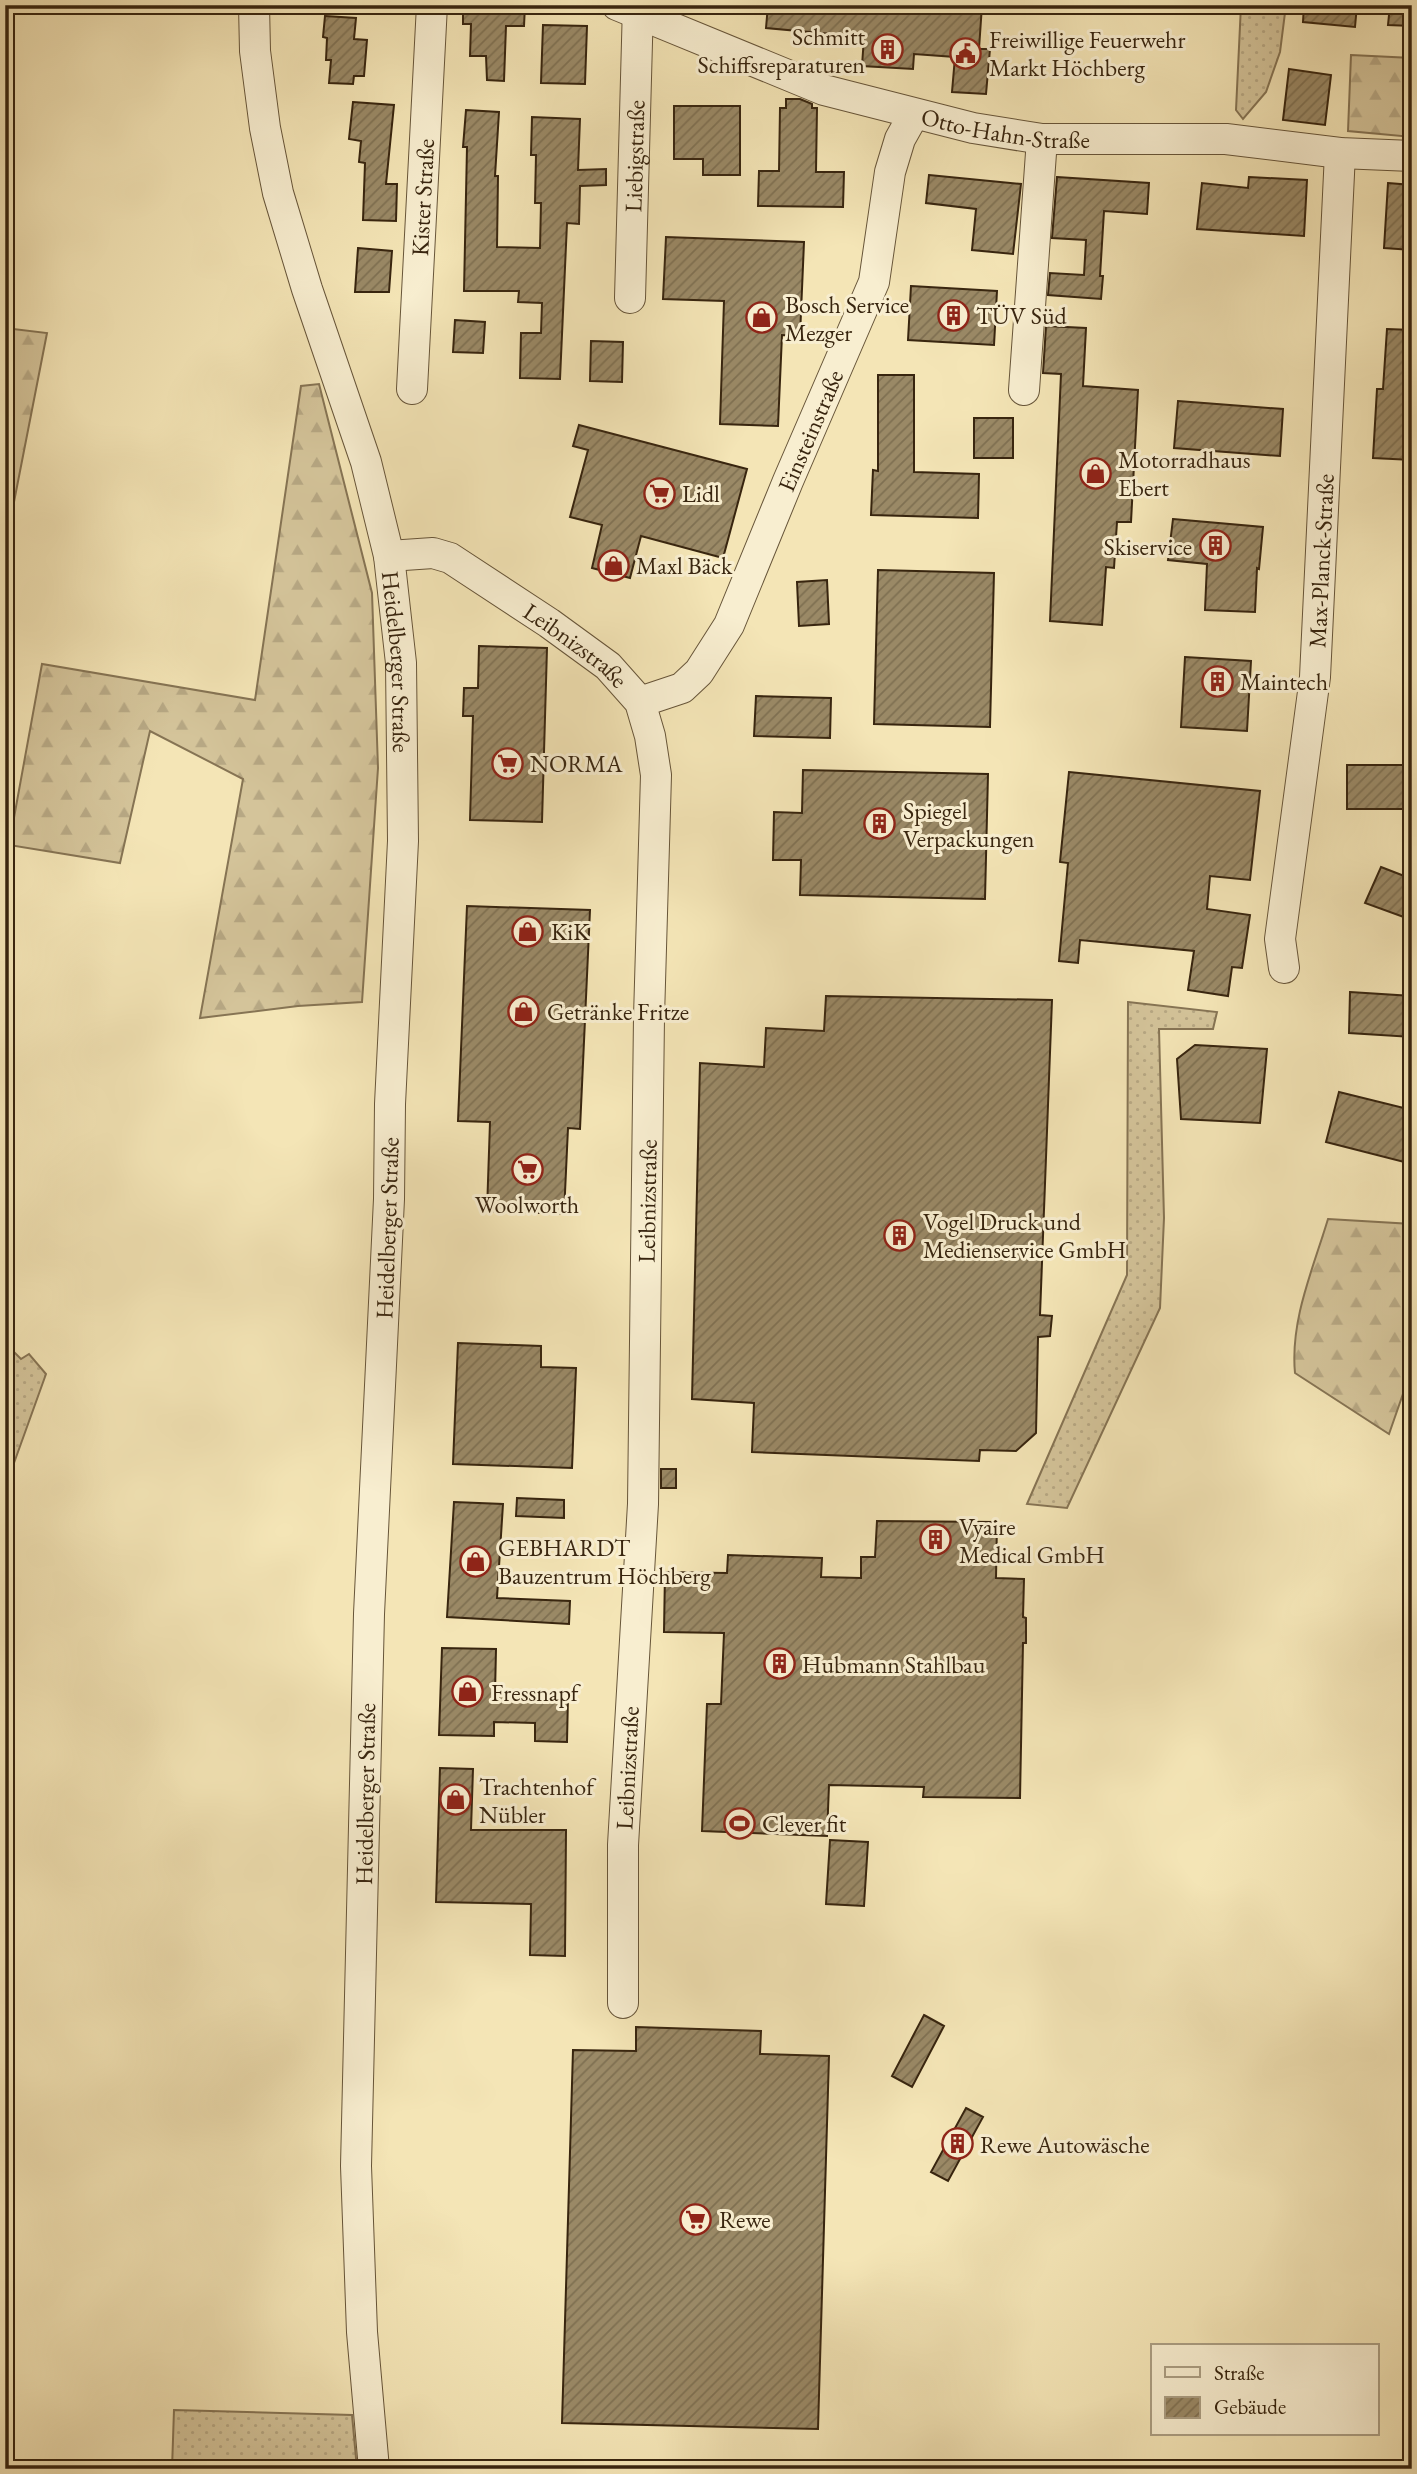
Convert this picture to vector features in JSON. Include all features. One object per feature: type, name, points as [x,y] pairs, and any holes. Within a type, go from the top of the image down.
[{"type":"street","name":"Heidelberger Straße","points":[[254,5],[255,51],[265,128],[278,193],[307,289],[366,462],[389,556],[401,663],[402,841],[390,1104],[389,1199],[369,1614],[356,2166],[362,2332],[374,2469]]},
{"type":"street","name":"Kister Straße","points":[[412,389],[432,5]]},
{"type":"street","name":"Otto-Hahn-Straße","points":[[630,8],[824,90],[973,128],[1042,139],[1226,139],[1340,153],[1412,156]]},
{"type":"street","name":"Liebigstraße","points":[[630,8],[631,298]]},
{"type":"street","name":"Einsteinstraße","points":[[640,702],[682,688],[699,672],[729,625],[874,282],[890,172],[900,139],[914,114]]},
{"type":"street","points":[[1024,390],[1042,139]]},
{"type":"street","name":"Max-Planck-Straße","points":[[1284,968],[1280,939],[1315,677],[1340,153]]},
{"type":"street","name":"Leibnizstraße","points":[[389,556],[433,553],[450,558],[584,648],[608,666],[640,702],[650,736],[656,775],[649,1017],[643,1504],[623,1845],[623,2003]]},
{"type":"green space","points":[[1241,5],[1286,5],[1280,52],[1266,92],[1243,119],[1236,110]]},
{"type":"green space","points":[[1351,55],[1412,58],[1412,137],[1348,131]]},
{"type":"green space","points":[[5,328],[47,333],[5,548]]},
{"type":"green space","points":[[319,384],[372,593],[378,768],[362,1002],[298,1006],[200,1018],[243,779],[150,731],[120,863],[9,845],[42,664],[255,700],[301,386]]},
{"type":"green space","points":[[1128,1002],[1217,1012],[1213,1029],[1159,1029],[1164,1218],[1160,1308],[1067,1508],[1027,1504],[1127,1275]]},
{"type":"green space","points":[[1328,1219],[1412,1224],[1412,1368],[1389,1434],[1295,1373],[1294,1353],[1299,1314]]},
{"type":"green space","points":[[5,1343],[21,1359],[29,1354],[46,1374],[5,1488]]},
{"type":"green space","points":[[174,2410],[352,2415],[357,2469],[172,2469]]},
{"type":"building","points":[[463,5],[525,5],[524,26],[506,26],[504,81],[487,80],[486,56],[470,56],[471,24],[463,24]]},
{"type":"building","points":[[768,5],[982,5],[979,49],[990,49],[986,94],[952,92],[955,57],[914,54],[913,69],[862,66],[864,37],[766,28]]},
{"type":"building","points":[[1304,5],[1357,5],[1355,27],[1303,22]]},
{"type":"building","points":[[1390,5],[1412,5],[1412,26],[1388,25]]},
{"type":"building","points":[[325,16],[356,18],[354,39],[367,40],[364,76],[354,76],[353,84],[329,83],[331,60],[326,60],[327,38],[323,37]]},
{"type":"building","points":[[543,25],[587,26],[585,84],[541,83]]},
{"type":"building","points":[[1289,69],[1331,75],[1325,125],[1283,120]]},
{"type":"building","points":[[786,99],[800,99],[812,104],[812,108],[817,108],[816,172],[844,172],[843,207],[758,206],[759,171],[779,171],[780,108],[786,108]]},
{"type":"building","points":[[353,102],[394,105],[386,184],[397,184],[396,221],[363,220],[365,163],[359,162],[361,141],[349,139]]},
{"type":"building","points":[[674,106],[740,106],[740,175],[703,175],[703,159],[674,159]]},
{"type":"building","points":[[466,110],[499,112],[495,176],[498,176],[497,247],[540,248],[541,203],[535,203],[536,155],[531,155],[532,117],[580,119],[578,170],[606,169],[606,185],[580,186],[579,224],[567,223],[560,379],[520,378],[521,333],[541,333],[542,303],[518,302],[519,291],[464,291],[467,147],[463,147]]},
{"type":"building","points":[[929,175],[1021,184],[1013,254],[972,250],[976,209],[926,203]]},
{"type":"building","points":[[1057,177],[1149,183],[1147,214],[1104,211],[1101,299],[1048,295],[1050,273],[1084,275],[1086,240],[1052,238]]},
{"type":"building","points":[[1249,177],[1307,180],[1304,236],[1197,229],[1202,183],[1248,188]]},
{"type":"building","points":[[1388,183],[1412,185],[1412,250],[1384,248]]},
{"type":"building","name":"Bosch Service Mezger","points":[[666,237],[804,242],[800,336],[782,335],[778,426],[720,424],[724,301],[663,299]]},
{"type":"building","points":[[358,248],[392,251],[389,292],[355,292]]},
{"type":"building","name":"TÜV Süd","points":[[911,286],[997,291],[994,345],[908,340]]},
{"type":"building","points":[[455,320],[485,322],[483,353],[453,352]]},
{"type":"building","points":[[1046,326],[1086,328],[1083,386],[1138,390],[1131,522],[1117,522],[1114,568],[1106,567],[1102,625],[1050,621],[1061,374],[1043,373]]},
{"type":"building","points":[[1387,329],[1412,330],[1412,460],[1373,458],[1377,389],[1383,389]]},
{"type":"building","points":[[591,341],[623,342],[622,382],[590,381]]},
{"type":"building","points":[[878,375],[914,375],[914,472],[979,474],[978,518],[871,515],[873,470],[878,471]]},
{"type":"building","points":[[1178,401],[1283,409],[1280,456],[1174,448]]},
{"type":"building","points":[[974,418],[1013,418],[1013,458],[974,458]]},
{"type":"building","name":"Lidl","points":[[579,425],[747,469],[723,558],[641,536],[630,578],[592,568],[602,525],[570,517],[588,450],[573,446]]},
{"type":"building","name":"Skiservice","points":[[1173,519],[1263,527],[1259,569],[1257,568],[1255,612],[1205,610],[1207,564],[1168,560]]},
{"type":"building","points":[[878,570],[994,573],[990,727],[874,724]]},
{"type":"building","points":[[827,580],[829,624],[799,626],[797,582]]},
{"type":"building","name":"NORMA","points":[[479,646],[547,648],[542,822],[470,820],[473,716],[463,716],[464,688],[478,688]]},
{"type":"building","name":"Maintech","points":[[1185,657],[1251,661],[1247,731],[1181,727]]},
{"type":"building","points":[[756,696],[831,698],[830,738],[754,736]]},
{"type":"building","points":[[1347,765],[1412,765],[1412,809],[1347,809]]},
{"type":"building","name":"Spiegel Verpackungen","points":[[803,770],[988,774],[985,899],[800,895],[801,860],[773,860],[774,812],[802,813]]},
{"type":"building","points":[[1069,772],[1260,791],[1250,880],[1210,876],[1207,909],[1250,915],[1242,968],[1232,967],[1228,996],[1188,990],[1194,951],[1080,940],[1078,963],[1059,961],[1068,863],[1060,862]]},
{"type":"building","points":[[1381,867],[1412,879],[1412,920],[1365,903]]},
{"type":"building","points":[[467,906],[590,910],[580,1129],[568,1128],[564,1214],[487,1211],[490,1122],[458,1121]]},
{"type":"building","points":[[1350,992],[1412,996],[1412,1037],[1349,1033]]},
{"type":"building","name":"Vogel Druck und Medienservice GmbH","points":[[826,996],[1052,1000],[1040,1315],[1052,1316],[1050,1336],[1038,1337],[1036,1433],[1016,1451],[980,1450],[979,1461],[752,1452],[754,1403],[692,1399],[700,1063],[764,1067],[766,1028],[824,1031]]},
{"type":"building","points":[[1195,1045],[1267,1049],[1260,1123],[1181,1119],[1177,1059]]},
{"type":"building","points":[[1339,1092],[1412,1110],[1412,1164],[1326,1142]]},
{"type":"building","points":[[458,1343],[541,1346],[541,1367],[576,1368],[572,1468],[453,1464]]},
{"type":"building","points":[[661,1469],[676,1469],[676,1488],[661,1488]]},
{"type":"building","points":[[517,1498],[564,1500],[564,1518],[516,1516]]},
{"type":"building","name":"GEBHARDT Bauzentrum Höchberg","points":[[454,1502],[503,1504],[497,1598],[570,1601],[569,1624],[447,1617]]},
{"type":"building","points":[[877,1521],[997,1522],[996,1578],[1024,1579],[1023,1617],[1026,1618],[1026,1643],[1023,1643],[1020,1798],[923,1797],[924,1787],[829,1785],[827,1836],[702,1831],[707,1704],[721,1704],[724,1633],[664,1632],[665,1572],[727,1573],[728,1555],[822,1558],[821,1577],[861,1578],[861,1557],[875,1557]]},
{"type":"building","name":"Fressnapf","points":[[442,1648],[496,1649],[495,1694],[568,1696],[567,1742],[535,1741],[535,1723],[494,1722],[494,1736],[439,1735]]},
{"type":"building","points":[[440,1768],[473,1769],[471,1830],[566,1830],[565,1956],[530,1955],[531,1904],[436,1902]]},
{"type":"building","points":[[830,1840],[868,1842],[864,1906],[826,1904]]},
{"type":"building","points":[[924,2015],[944,2026],[912,2087],[892,2076]]},
{"type":"building","name":"Rewe","points":[[636,2027],[761,2031],[760,2054],[829,2056],[818,2429],[562,2423],[573,2050],[636,2051]]},
{"type":"building","name":"Rewe Autowäsche","points":[[966,2108],[983,2117],[948,2181],[931,2172]]},
{"type":"place","name":"Schmitt Schiffsreparaturen","points":[[888,50]]},
{"type":"place","name":"Freiwillige Feuerwehr Markt Höchberg","points":[[966,53]]},
{"type":"place","name":"TÜV Süd","points":[[953,315]]},
{"type":"place","name":"Bosch Service Mezger","points":[[762,318]]},
{"type":"place","name":"Motorradhaus Ebert","points":[[1095,473]]},
{"type":"place","name":"Lidl","points":[[659,493]]},
{"type":"place","name":"Skiservice","points":[[1215,546]]},
{"type":"place","name":"Maxl Bäck","points":[[613,565]]},
{"type":"place","name":"Maintech","points":[[1217,681]]},
{"type":"place","name":"NORMA","points":[[507,763]]},
{"type":"place","name":"Spiegel Verpackungen","points":[[880,824]]},
{"type":"place","name":"KiK","points":[[528,931]]},
{"type":"place","name":"Getränke Fritze","points":[[524,1011]]},
{"type":"place","name":"Woolworth","points":[[527,1170]]},
{"type":"place","name":"Vogel Druck und Medienservice GmbH","points":[[900,1235]]},
{"type":"place","name":"Vyaire Medical GmbH","points":[[936,1540]]},
{"type":"place","name":"GEBHARDT Bauzentrum Höchberg","points":[[475,1561]]},
{"type":"place","name":"Hubmann Stahlbau","points":[[779,1664]]},
{"type":"place","name":"Fressnapf","points":[[468,1692]]},
{"type":"place","name":"Trachtenhof Nübler","points":[[456,1800]]},
{"type":"place","name":"Clever fit","points":[[739,1823]]},
{"type":"place","name":"Rewe Autowäsche","points":[[957,2144]]},
{"type":"place","name":"Rewe","points":[[696,2219]]}]
